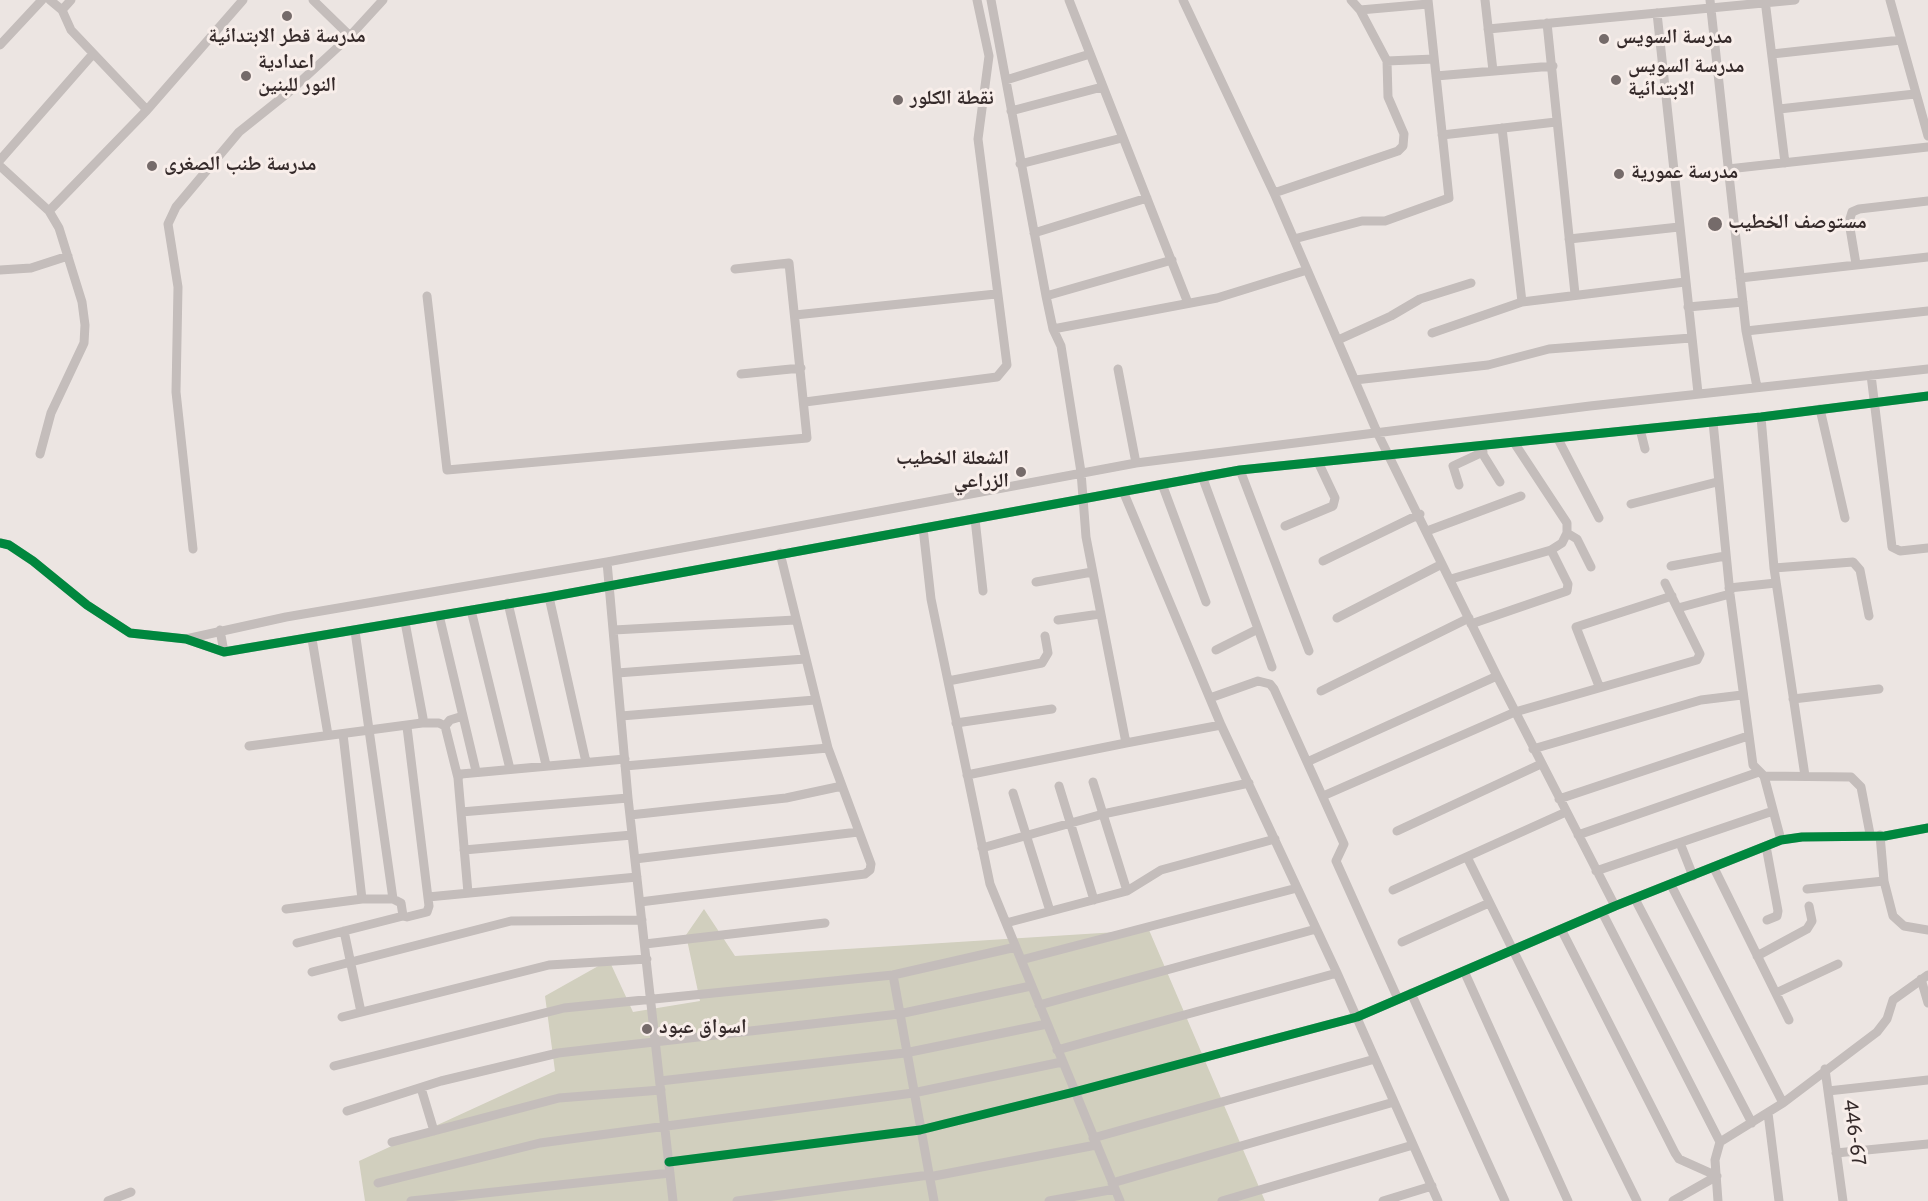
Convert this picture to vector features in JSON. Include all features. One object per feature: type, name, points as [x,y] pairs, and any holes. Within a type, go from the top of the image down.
[{"type":"street","points":[[0,45],[42,0]]},
{"type":"street","points":[[50,0],[62,10],[71,30],[92,55],[147,110]]},
{"type":"street","points":[[62,10],[71,0]]},
{"type":"street","points":[[49,211],[147,110],[243,0]]},
{"type":"street","points":[[313,0],[350,36]]},
{"type":"street","points":[[193,549],[176,392],[178,287],[168,224],[176,207],[239,132],[289,92],[350,36],[383,0]]},
{"type":"street","points":[[805,402],[997,377],[1007,365],[996,294],[978,139],[989,56],[977,0]]},
{"type":"street","points":[[991,0],[1046,296],[1053,329],[1061,346],[1081,472],[1086,537],[1126,742]]},
{"type":"street","points":[[1069,0],[1188,303]]},
{"type":"street","points":[[1184,0],[1274,193],[1377,432],[1420,514],[1442,564],[1533,749],[1615,906]]},
{"type":"street","points":[[1274,193],[1398,151],[1403,146],[1404,134],[1388,97],[1387,61],[1360,10],[1351,0]]},
{"type":"street","points":[[1485,0],[1493,71]]},
{"type":"street","points":[[1488,29],[1657,13],[1710,4],[1795,0]]},
{"type":"street","points":[[1890,0],[1928,136]]},
{"type":"street","points":[[1294,239],[1362,221],[1385,221],[1449,198],[1428,2],[1360,10]]},
{"type":"street","points":[[1766,2],[1785,163]]},
{"type":"street","points":[[1710,4],[1746,331],[1757,387]]},
{"type":"street","points":[[1657,13],[1698,393]]},
{"type":"street","points":[[1547,23],[1575,294]]},
{"type":"street","points":[[1772,54],[1900,40]]},
{"type":"street","points":[[1006,80],[1090,54]]},
{"type":"street","points":[[0,160],[92,55]]},
{"type":"street","points":[[1387,61],[1434,58]]},
{"type":"street","points":[[1436,76],[1553,66]]},
{"type":"street","points":[[1011,111],[1102,87]]},
{"type":"street","points":[[1779,109],[1915,93]]},
{"type":"street","points":[[1442,135],[1556,122]]},
{"type":"street","points":[[1502,128],[1522,302]]},
{"type":"street","points":[[1020,164],[1122,138]]},
{"type":"street","points":[[1728,169],[1928,147]]},
{"type":"street","points":[[0,166],[49,211],[59,228],[82,303],[85,325],[84,343],[51,413],[40,454]]},
{"type":"street","points":[[1034,233],[1147,198]]},
{"type":"street","points":[[1856,264],[1849,222],[1852,212],[1859,209],[1928,201]]},
{"type":"street","points":[[1569,239],[1679,227]]},
{"type":"street","points":[[0,270],[31,268],[68,256]]},
{"type":"street","points":[[1740,278],[1928,257]]},
{"type":"street","points":[[1046,296],[1172,260]]},
{"type":"street","points":[[427,296],[447,470],[807,438],[789,263],[735,269]]},
{"type":"street","points":[[1053,329],[1217,298],[1307,270]]},
{"type":"street","points":[[1432,333],[1522,302],[1685,282]]},
{"type":"street","points":[[1338,340],[1391,316],[1420,299],[1472,283]]},
{"type":"street","points":[[795,315],[996,294]]},
{"type":"street","points":[[1688,307],[1743,302]]},
{"type":"street","points":[[1746,331],[1928,311]]},
{"type":"street","points":[[1355,381],[1488,365],[1549,349],[1691,338]]},
{"type":"street","points":[[741,374],[801,368]]},
{"type":"street","points":[[1118,369],[1136,463]]},
{"type":"street","points":[[186,639],[220,630],[607,562],[1136,463],[1698,393],[1928,369]]},
{"type":"street","points":[[1871,375],[1892,547],[1900,551],[1928,549]]},
{"type":"street","points":[[0,543],[9,544],[87,605],[130,633],[186,639],[224,652],[312,639],[549,597],[1240,470],[1319,464],[1389,455],[1480,449],[1928,396]]},
{"type":"street","points":[[1820,409],[1845,518]]},
{"type":"street","points":[[1761,417],[1774,568],[1805,776]]},
{"type":"street","points":[[1713,422],[1725,556],[1748,736],[1753,765],[1761,774],[1781,840]]},
{"type":"street","points":[[1640,429],[1645,449]]},
{"type":"street","points":[[1558,439],[1599,518]]},
{"type":"street","points":[[1451,579],[1551,550],[1562,543],[1567,533],[1567,523],[1515,444]]},
{"type":"street","points":[[1480,449],[1500,482]]},
{"type":"street","points":[[1459,485],[1453,466],[1480,449]]},
{"type":"street","points":[[1285,526],[1333,506],[1335,498],[1319,464]]},
{"type":"street","points":[[1240,470],[1309,651]]},
{"type":"street","points":[[1202,476],[1272,667]]},
{"type":"street","points":[[1631,504],[1717,482]]},
{"type":"street","points":[[1162,484],[1206,602]]},
{"type":"street","points":[[1123,491],[1221,725],[1357,1017],[1438,1201]]},
{"type":"street","points":[[1427,531],[1521,496]]},
{"type":"street","points":[[1323,561],[1420,514]]},
{"type":"street","points":[[975,519],[983,591]]},
{"type":"street","points":[[923,528],[932,599],[990,884],[1119,1201]]},
{"type":"street","points":[[1567,533],[1577,539],[1591,567]]},
{"type":"street","points":[[1321,691],[1470,621],[1567,591],[1568,584],[1551,550]]},
{"type":"street","points":[[640,902],[866,874],[871,864],[828,748],[780,554]]},
{"type":"street","points":[[1671,566],[1725,556]]},
{"type":"street","points":[[607,562],[628,798],[673,1201]]},
{"type":"street","points":[[1774,568],[1853,562],[1860,570],[1869,616]]},
{"type":"street","points":[[1337,618],[1442,564]]},
{"type":"street","points":[[1036,582],[1092,572]]},
{"type":"street","points":[[1323,796],[1515,712],[1700,658],[1665,583]]},
{"type":"street","points":[[1678,608],[1729,591],[1776,584]]},
{"type":"street","points":[[1599,686],[1576,631],[1578,625],[1672,596]]},
{"type":"street","points":[[549,597],[586,762]]},
{"type":"street","points":[[508,603],[546,765]]},
{"type":"street","points":[[471,610],[510,769]]},
{"type":"street","points":[[1058,620],[1100,614]]},
{"type":"street","points":[[439,615],[476,771]]},
{"type":"street","points":[[614,630],[795,620]]},
{"type":"street","points":[[405,622],[423,718],[422,723]]},
{"type":"street","points":[[1216,650],[1258,629]]},
{"type":"street","points":[[220,630],[224,652]]},
{"type":"street","points":[[356,631],[393,899]]},
{"type":"street","points":[[948,681],[1042,663],[1048,653],[1045,636]]},
{"type":"street","points":[[312,639],[328,735]]},
{"type":"street","points":[[617,673],[805,659]]},
{"type":"street","points":[[1307,762],[1497,676]]},
{"type":"street","points":[[1210,698],[1258,681],[1270,684],[1344,844],[1336,861],[1398,999]]},
{"type":"street","points":[[1793,699],[1879,689]]},
{"type":"street","points":[[1533,749],[1701,700],[1742,695]]},
{"type":"street","points":[[621,716],[815,700]]},
{"type":"street","points":[[956,723],[1052,709]]},
{"type":"street","points":[[445,726],[450,720],[463,716]]},
{"type":"street","points":[[249,746],[407,727],[422,723],[439,723],[445,726],[458,778],[468,893]]},
{"type":"street","points":[[967,775],[1221,725]]},
{"type":"street","points":[[297,944],[403,915],[423,915],[427,912],[428,897],[407,727]]},
{"type":"street","points":[[343,734],[362,900]]},
{"type":"street","points":[[1559,799],[1748,736]]},
{"type":"street","points":[[458,778],[465,772],[546,765],[828,748]]},
{"type":"street","points":[[1397,831],[1541,764]]},
{"type":"street","points":[[1578,835],[1761,774],[1843,775],[1857,781],[1875,835],[1893,916],[1905,926],[1928,930]]},
{"type":"street","points":[[1093,782],[1127,891]]},
{"type":"street","points":[[982,848],[1025,838],[1103,814],[1249,783]]},
{"type":"street","points":[[630,815],[786,798],[842,786]]},
{"type":"street","points":[[1059,786],[1094,900]]},
{"type":"street","points":[[1013,793],[1025,838],[1050,911]]},
{"type":"street","points":[[461,812],[628,798]]},
{"type":"street","points":[[1393,890],[1566,812]]},
{"type":"street","points":[[1596,871],[1773,812]]},
{"type":"street","points":[[669,1162],[920,1130],[1357,1017],[1615,906],[1781,840],[1875,835],[1928,828]]},
{"type":"street","points":[[635,859],[858,832]]},
{"type":"street","points":[[464,850],[632,835]]},
{"type":"street","points":[[1006,923],[1127,891],[1161,870],[1275,839]]},
{"type":"street","points":[[1680,843],[1693,876]]},
{"type":"street","points":[[1766,846],[1778,911],[1777,915],[1767,920]]},
{"type":"street","points":[[1467,857],[1637,1201]]},
{"type":"street","points":[[1714,868],[1790,1020]]},
{"type":"street","points":[[428,897],[637,877]]},
{"type":"street","points":[[1807,889],[1884,881]]},
{"type":"street","points":[[1671,885],[1783,1103]]},
{"type":"street","points":[[1021,960],[1297,888]]},
{"type":"street","points":[[1635,898],[1752,1123]]},
{"type":"street","points":[[286,909],[362,900],[393,899],[401,903],[403,915]]},
{"type":"street","points":[[1402,942],[1489,903]]},
{"type":"street","points":[[1758,956],[1796,936],[1811,925],[1812,917],[1809,906]]},
{"type":"street","points":[[1602,912],[1720,1142],[1715,1160],[1718,1201]]},
{"type":"street","points":[[312,972],[511,921],[642,920]]},
{"type":"street","points":[[645,944],[825,923]]},
{"type":"street","points":[[1561,929],[1675,1153],[1679,1159],[1717,1176]]},
{"type":"street","points":[[1039,1005],[1316,930]]},
{"type":"street","points":[[344,931],[361,1012]]},
{"type":"street","points":[[334,1066],[564,1008],[893,975],[1016,947]]},
{"type":"street","points":[[342,1017],[549,965],[647,959]]},
{"type":"street","points":[[1776,993],[1838,964]]},
{"type":"street","points":[[1464,971],[1568,1201]]},
{"type":"street","points":[[1057,1050],[1336,973]]},
{"type":"street","points":[[893,975],[905,1053],[934,1201]]},
{"type":"street","points":[[1720,1142],[1783,1103],[1882,1027],[1893,1000],[1924,977],[1928,1003]]},
{"type":"street","points":[[347,1111],[421,1088],[558,1053],[899,1014],[1031,986]]},
{"type":"street","points":[[1411,993],[1505,1201]]},
{"type":"street","points":[[392,1142],[566,1097],[905,1053],[1047,1024]]},
{"type":"street","points":[[737,1201],[929,1176],[1095,1142],[1376,1059]]},
{"type":"street","points":[[378,1184],[540,1143],[913,1093],[1062,1062]]},
{"type":"street","name":"446-67","points":[[1825,1069],[1842,1201]]},
{"type":"street","points":[[1828,1091],[1928,1080]]},
{"type":"street","points":[[421,1088],[434,1131]]},
{"type":"street","points":[[1049,1201],[1113,1186],[1394,1102]]},
{"type":"street","points":[[1768,1113],[1779,1201]]},
{"type":"street","points":[[1222,1201],[1413,1144]]},
{"type":"street","points":[[1836,1153],[1928,1144]]},
{"type":"street","points":[[411,1201],[670,1173]]},
{"type":"street","points":[[1673,1201],[1717,1176]]},
{"type":"street","points":[[1383,1201],[1432,1186]]},
{"type":"street","points":[[108,1201],[131,1192]]},
{"type":"shaded area","points":[[704,909],[735,956],[1149,930],[1265,1201],[365,1201],[359,1161],[555,1071],[545,996],[609,960],[633,1012],[700,1001],[686,935]]},
{"type":"cycle path","points":[[0,543],[9,545],[33,561],[87,605],[130,633],[186,639],[224,652],[549,597],[1240,470],[1761,417],[1928,396]]},
{"type":"cycle path","points":[[669,1162],[920,1130],[1357,1017],[1615,906],[1781,840],[1802,837],[1885,836],[1928,828]]},
{"type":"place","name":"مدرسة قطر الابتدائية","points":[[287,16]]},
{"type":"place","name":"مدرسة السويس","points":[[1604,39]]},
{"type":"place","name":"اعدادية النور للبنين","points":[[246,76]]},
{"type":"place","name":"مدرسة السويس الابتدائية","points":[[1616,80]]},
{"type":"place","name":"نقطة الكلور","points":[[898,100]]},
{"type":"place","name":"مدرسة طنب الصغرى","points":[[152,166]]},
{"type":"place","name":"مدرسة عمورية","points":[[1619,174]]},
{"type":"place","name":"مستوصف الخطيب","points":[[1715,224]]},
{"type":"place","name":"الشعلة الخطيب الزراعي","points":[[1021,472]]},
{"type":"place","name":"اسواق عبود","points":[[647,1029]]}]
